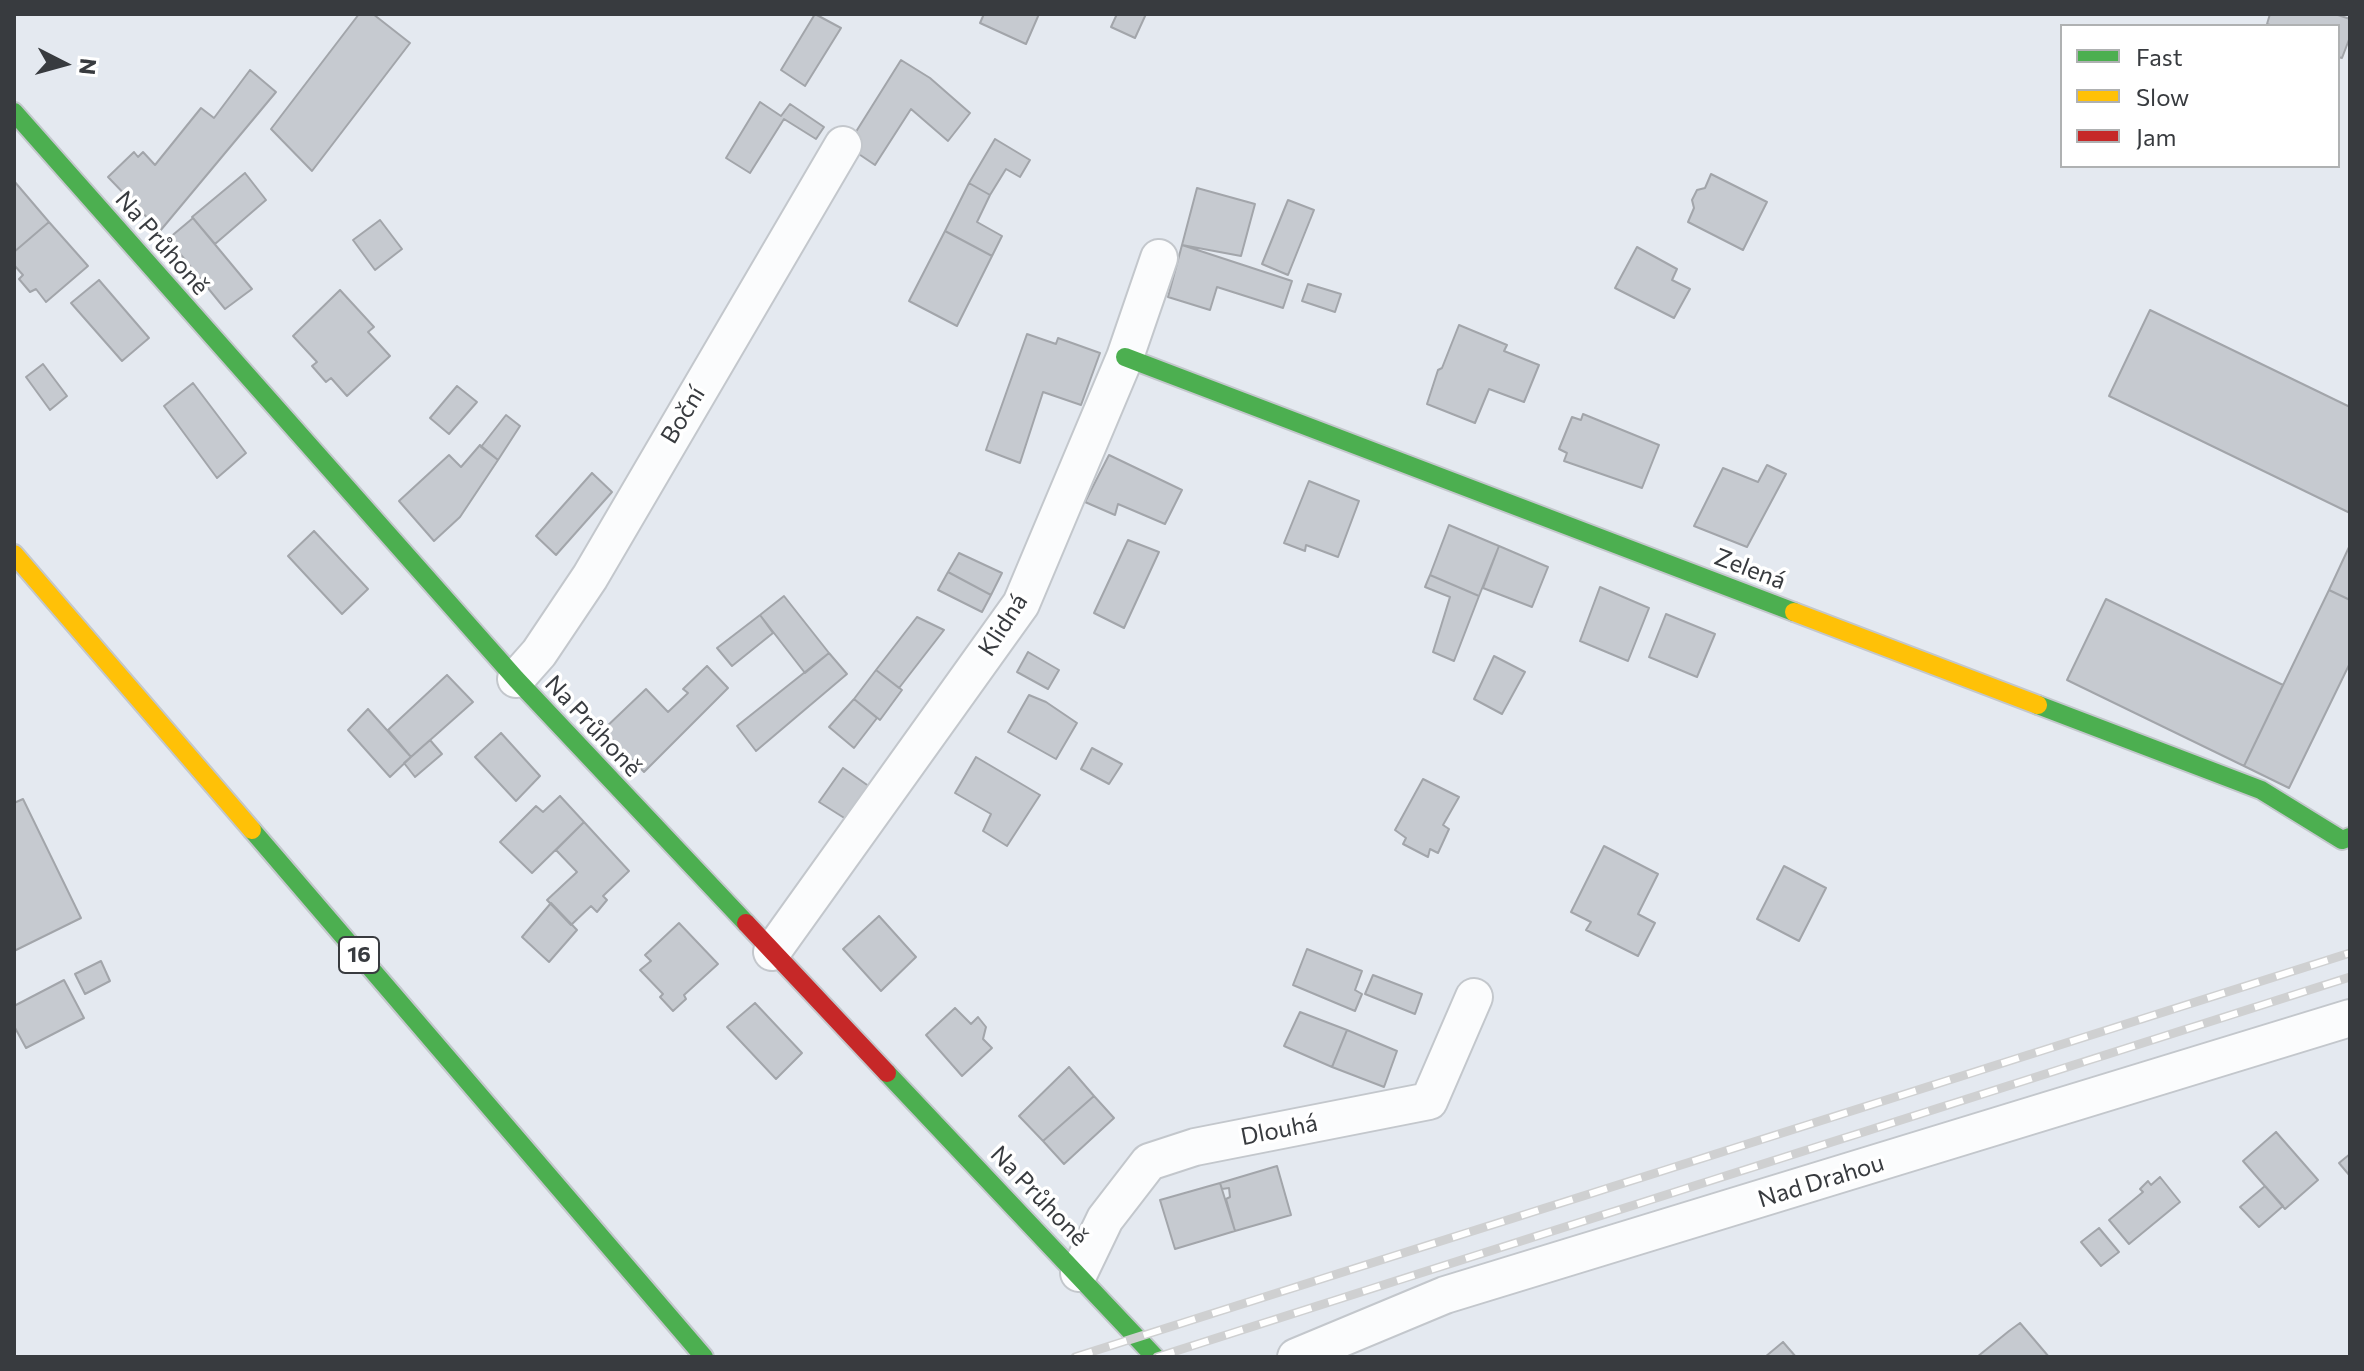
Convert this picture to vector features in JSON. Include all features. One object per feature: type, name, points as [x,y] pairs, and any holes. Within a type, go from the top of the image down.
[{"type":"street","name":"Na Průhoně","points":[[14,112],[516,679],[1155,1357]]},
{"type":"street","name":"Boční","points":[[516,679],[539,653],[590,577],[843,145]]},
{"type":"street","name":"Klidná","points":[[772,952],[1021,604],[1125,357],[1159,258]]},
{"type":"street","name":"Zelená","points":[[1125,357],[2261,790],[2342,840],[2350,837]]},
{"type":"street","name":"16","points":[[14,554],[704,1357]]},
{"type":"street","name":"Dlouhá","points":[[1079,1273],[1105,1219],[1149,1162],[1195,1147],[1429,1101],[1474,997]]},
{"type":"street","name":"Nad Drahou","points":[[1296,1357],[1445,1295],[2350,1018]]},
{"type":"building","points":[[359,14],[373,14],[410,43],[312,171],[271,129]]},
{"type":"building","points":[[815,14],[841,28],[805,86],[781,70]]},
{"type":"building","points":[[984,14],[1039,14],[1026,44],[980,23]]},
{"type":"building","points":[[1117,14],[1146,14],[1135,38],[1111,27]]},
{"type":"building","points":[[2270,14],[2335,14],[2350,19],[2350,37],[2342,58],[2340,24],[2267,24]]},
{"type":"building","points":[[901,60],[930,78],[970,113],[948,141],[911,109],[875,165],[847,146]]},
{"type":"building","points":[[250,70],[276,92],[160,231],[108,177],[134,152],[138,157],[143,152],[155,165],[201,108],[214,118]]},
{"type":"building","points":[[760,102],[781,116],[790,104],[824,127],[816,139],[784,119],[750,173],[726,158]]},
{"type":"building","points":[[995,139],[1030,160],[1020,177],[1006,169],[990,195],[969,183]]},
{"type":"building","points":[[245,173],[266,200],[215,244],[192,217]]},
{"type":"building","points":[[1711,174],[1767,202],[1743,250],[1688,222],[1694,208],[1692,200],[1697,190],[1705,188]]},
{"type":"building","points":[[14,181],[49,222],[14,252]]},
{"type":"building","points":[[969,183],[990,195],[977,222],[1002,236],[992,256],[945,231]]},
{"type":"building","points":[[1197,188],[1255,204],[1241,256],[1182,245]]},
{"type":"building","points":[[1288,200],[1314,210],[1288,275],[1262,264]]},
{"type":"building","points":[[193,218],[252,289],[225,309],[168,239]]},
{"type":"building","points":[[380,220],[402,249],[375,270],[353,240]]},
{"type":"building","points":[[49,222],[88,266],[46,302],[36,289],[30,292],[19,279],[23,275],[14,265],[14,252]]},
{"type":"building","points":[[945,231],[992,256],[957,326],[909,301]]},
{"type":"building","points":[[1182,245],[1292,281],[1283,308],[1217,287],[1210,310],[1168,297]]},
{"type":"building","points":[[1637,247],[1677,269],[1672,280],[1690,289],[1674,318],[1615,288]]},
{"type":"building","points":[[99,280],[149,338],[122,361],[71,303]]},
{"type":"building","points":[[1308,284],[1341,294],[1335,312],[1302,301]]},
{"type":"building","points":[[340,290],[374,327],[368,332],[390,356],[347,396],[331,378],[326,382],[312,366],[317,362],[293,336]]},
{"type":"building","points":[[2150,310],[2350,407],[2350,513],[2109,396]]},
{"type":"building","points":[[1459,325],[1507,345],[1504,351],[1539,365],[1524,402],[1489,389],[1475,423],[1427,404],[1438,370],[1442,368]]},
{"type":"building","points":[[1027,334],[1056,344],[1058,338],[1100,353],[1081,405],[1043,392],[1020,463],[986,450]]},
{"type":"building","points":[[43,364],[67,396],[50,410],[26,377]]},
{"type":"building","points":[[193,383],[246,453],[217,478],[164,406]]},
{"type":"building","points":[[457,386],[477,402],[449,434],[430,418]]},
{"type":"building","points":[[1583,414],[1659,445],[1642,488],[1564,461],[1567,453],[1559,449],[1572,417],[1581,420]]},
{"type":"building","points":[[506,415],[520,426],[498,460],[481,447]]},
{"type":"building","points":[[480,445],[498,460],[460,517],[434,541],[399,501],[449,455],[461,467]]},
{"type":"building","points":[[1109,455],[1182,490],[1165,524],[1118,504],[1115,515],[1085,502]]},
{"type":"building","points":[[1767,465],[1786,474],[1747,547],[1694,526],[1723,468],[1758,482]]},
{"type":"building","points":[[592,473],[612,492],[556,555],[536,536]]},
{"type":"building","points":[[1309,481],[1359,501],[1338,557],[1306,545],[1305,551],[1284,543]]},
{"type":"building","points":[[1449,525],[1499,546],[1479,596],[1430,575]]},
{"type":"building","points":[[314,531],[368,589],[342,614],[288,556]]},
{"type":"building","points":[[1128,540],[1159,552],[1124,628],[1094,613]]},
{"type":"building","points":[[2350,545],[2350,600],[2329,590]]},
{"type":"building","points":[[1499,546],[1548,567],[1532,607],[1483,588]]},
{"type":"building","points":[[959,553],[1002,573],[991,595],[948,572]]},
{"type":"building","points":[[948,572],[991,595],[982,612],[938,590]]},
{"type":"building","points":[[1430,575],[1479,596],[1454,661],[1433,652],[1450,597],[1425,587]]},
{"type":"building","points":[[1600,587],[1649,608],[1628,661],[1580,641]]},
{"type":"building","points":[[2329,590],[2350,600],[2350,663],[2289,788],[2244,766]]},
{"type":"building","points":[[784,596],[829,653],[805,673],[760,615]]},
{"type":"building","points":[[2106,599],[2283,685],[2244,766],[2067,680]]},
{"type":"building","points":[[1666,614],[1715,634],[1697,677],[1649,657]]},
{"type":"building","points":[[760,615],[773,633],[732,666],[717,648]]},
{"type":"building","points":[[917,617],[944,630],[899,688],[876,670]]},
{"type":"building","points":[[1028,652],[1059,670],[1048,689],[1017,672]]},
{"type":"building","points":[[829,653],[847,674],[756,751],[737,726]]},
{"type":"building","points":[[1494,656],[1525,672],[1502,714],[1474,699]]},
{"type":"building","points":[[707,666],[728,688],[644,772],[603,730],[646,689],[668,712],[688,693],[683,689]]},
{"type":"building","points":[[876,670],[902,690],[880,720],[854,699]]},
{"type":"building","points":[[447,675],[473,702],[411,757],[388,730]]},
{"type":"building","points":[[1029,695],[1046,702],[1077,723],[1056,759],[1008,732]]},
{"type":"building","points":[[854,699],[877,718],[854,748],[829,727]]},
{"type":"building","points":[[368,709],[411,757],[390,777],[348,730]]},
{"type":"building","points":[[501,733],[540,776],[516,801],[475,757]]},
{"type":"building","points":[[430,740],[442,754],[415,777],[404,763]]},
{"type":"building","points":[[1092,748],[1122,764],[1109,784],[1081,769]]},
{"type":"building","points":[[976,757],[1040,795],[1007,846],[983,831],[991,814],[955,793]]},
{"type":"building","points":[[843,768],[880,794],[857,826],[819,802]]},
{"type":"building","points":[[1423,779],[1459,797],[1443,825],[1449,829],[1438,853],[1430,849],[1428,857],[1403,844],[1406,838],[1395,830]]},
{"type":"building","points":[[560,796],[584,822],[532,873],[500,842],[536,806],[543,812]]},
{"type":"building","points":[[23,799],[81,918],[14,951],[14,803]]},
{"type":"building","points":[[584,822],[629,871],[603,896],[607,900],[597,912],[591,906],[571,925],[547,900],[577,872],[556,850]]},
{"type":"building","points":[[1604,846],[1658,874],[1638,914],[1655,923],[1638,956],[1586,930],[1591,922],[1571,912]]},
{"type":"building","points":[[1784,866],[1826,888],[1799,941],[1757,919]]},
{"type":"building","points":[[551,903],[577,930],[549,962],[522,937]]},
{"type":"building","points":[[879,916],[916,957],[881,991],[843,949]]},
{"type":"building","points":[[679,923],[718,964],[684,995],[686,999],[673,1011],[660,997],[663,994],[640,970],[651,961],[645,955]]},
{"type":"building","points":[[1307,949],[1362,971],[1355,990],[1362,994],[1355,1011],[1293,985]]},
{"type":"building","points":[[101,961],[110,981],[85,994],[75,974]]},
{"type":"building","points":[[1373,975],[1422,994],[1415,1014],[1365,994]]},
{"type":"building","points":[[64,980],[84,1018],[26,1048],[14,1026],[14,1006]]},
{"type":"building","points":[[755,1003],[802,1053],[776,1079],[727,1027]]},
{"type":"building","points":[[955,1008],[971,1024],[978,1017],[986,1027],[983,1039],[992,1048],[962,1076],[926,1035]]},
{"type":"building","points":[[1300,1012],[1347,1030],[1332,1067],[1284,1046]]},
{"type":"building","points":[[1347,1030],[1397,1051],[1384,1087],[1332,1067]]},
{"type":"building","points":[[1069,1067],[1094,1096],[1043,1141],[1019,1116]]},
{"type":"building","points":[[1094,1096],[1114,1118],[1064,1164],[1043,1141]]},
{"type":"building","points":[[2276,1132],[2318,1180],[2285,1209],[2243,1161]]},
{"type":"building","points":[[2350,1154],[2350,1176],[2339,1163]]},
{"type":"building","points":[[1277,1166],[1291,1215],[1235,1231],[1226,1199],[1230,1197],[1229,1188],[1222,1189],[1220,1183]]},
{"type":"building","points":[[2160,1177],[2180,1202],[2129,1244],[2109,1220],[2143,1192],[2140,1189],[2148,1181],[2151,1185]]},
{"type":"building","points":[[1220,1183],[1235,1231],[1175,1249],[1160,1200]]},
{"type":"building","points":[[2265,1186],[2283,1206],[2259,1227],[2240,1207]]},
{"type":"building","points":[[2099,1228],[2119,1252],[2101,1266],[2081,1242]]},
{"type":"building","points":[[2020,1323],[2049,1357],[1977,1357],[2009,1331]]},
{"type":"building","points":[[1783,1342],[1796,1357],[1765,1357]]},
{"type":"railway","points":[[1075,1357],[2350,953]]},
{"type":"railway","points":[[1157,1357],[2350,977]]},
{"type":"traffic: fast","points":[[14,112],[516,679],[746,923]]},
{"type":"traffic: fast","points":[[1125,357],[1794,612]]},
{"type":"traffic: fast","points":[[2038,705],[2261,790],[2342,840],[2350,837]]},
{"type":"traffic: fast","points":[[252,830],[704,1357]]},
{"type":"traffic: fast","points":[[887,1073],[1155,1357]]},
{"type":"traffic: slow","points":[[14,554],[252,830]]},
{"type":"traffic: slow","points":[[1794,612],[2038,705]]},
{"type":"traffic: jam","points":[[746,923],[887,1073]]}]
